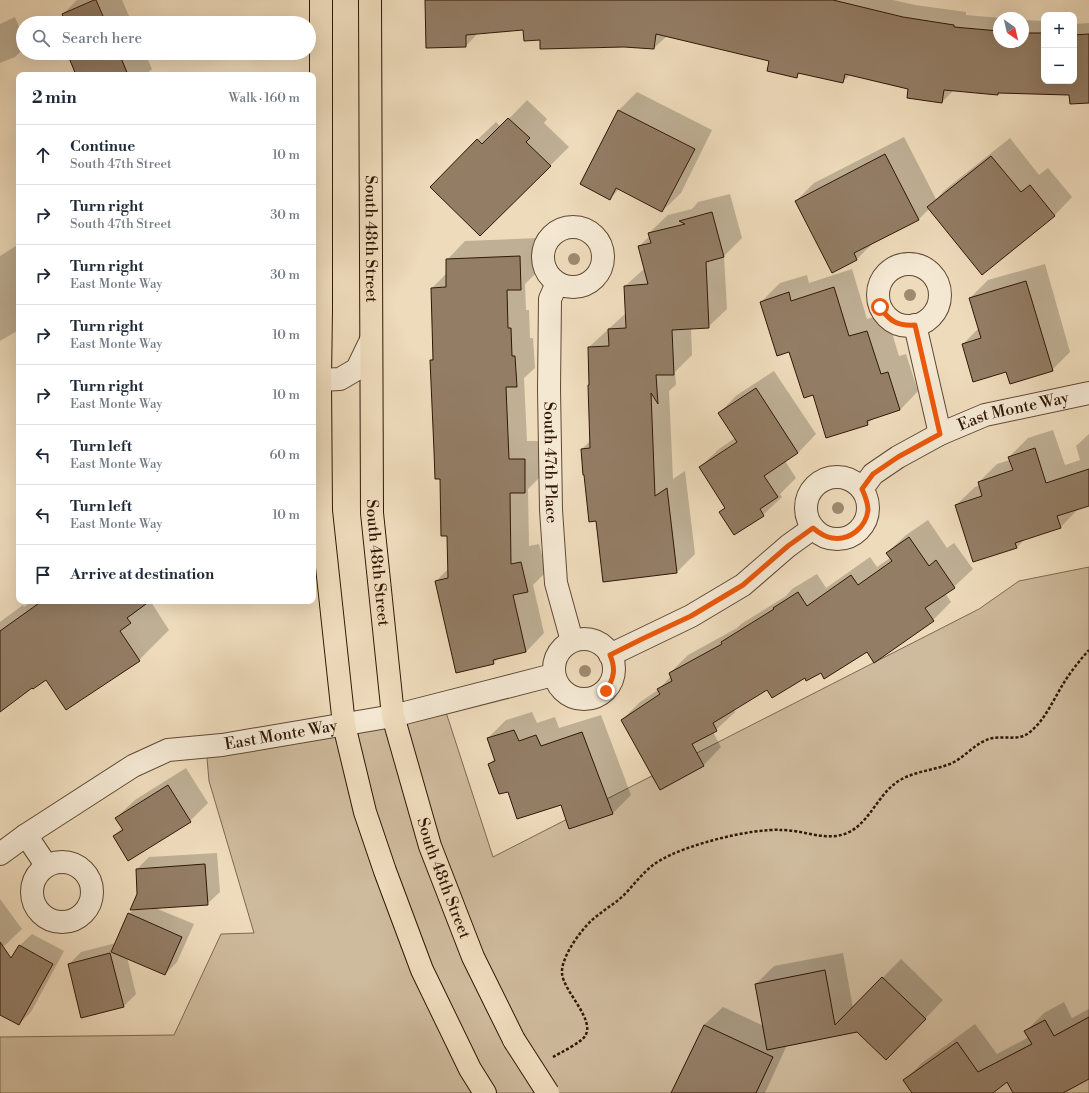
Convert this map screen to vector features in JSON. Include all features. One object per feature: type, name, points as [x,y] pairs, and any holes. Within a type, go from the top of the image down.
[{"type":"main road","points":[[321,0],[321,511],[344,725],[365,812],[385,872],[422,970],[470,1069],[485,1093]]},
{"type":"main road","name":"South 48th Street","points":[[370,0],[372,513],[393,716],[430,846],[473,957],[514,1040],[548,1093]]},
{"type":"street","name":"South 47th Place","points":[[557,283],[550,299],[548,389],[551,510],[556,583],[572,641]]},
{"type":"street","points":[[915,325],[940,434]]},
{"type":"street","points":[[320,380],[340,378],[357,369],[371,340]]},
{"type":"street","name":"East Monte Way","points":[[862,489],[873,474],[898,457],[940,434],[985,415],[1089,393]]},
{"type":"street","points":[[836,477],[846,478],[862,489],[868,509],[866,519],[856,532],[842,538],[832,538],[822,535],[813,528],[808,520],[806,510],[809,496],[818,484],[826,479],[836,477]]},
{"type":"street","points":[[610,655],[691,616],[743,585],[788,546],[813,528]]},
{"type":"street","points":[[590,639],[598,642],[610,655],[614,664],[614,673],[606,691],[598,696],[579,700],[570,697],[556,684],[553,675],[553,664],[556,655],[563,646],[572,641],[590,639]]},
{"type":"street","name":"East Monte Way","points":[[0,854],[26,835],[134,766],[168,750],[222,745],[393,716],[553,675]]},
{"type":"street","points":[[26,835],[46,865]]},
{"type":"path","points":[[570,1046],[585,1038],[588,1030],[586,1020],[567,986],[562,973],[564,958],[572,945],[591,921],[622,897],[646,871],[659,861],[681,851],[713,840],[740,834],[782,830],[824,836],[847,834],[858,828],[892,785],[902,778],[951,764],[974,746],[991,738],[1019,738],[1028,734],[1045,715],[1074,668],[1089,650]]},
{"type":"shaded area","points":[[1089,567],[1089,1093],[0,1093],[0,1037],[174,1035],[221,934],[254,933],[209,781],[206,747],[443,703],[493,857],[979,609],[1019,581]]},
{"type":"building","points":[[96,0],[103,16],[63,16],[62,14]]},
{"type":"building","points":[[425,0],[833,0],[903,17],[954,25],[954,27],[993,30],[993,48],[1029,48],[1029,33],[1041,33],[1041,84],[1077,84],[1077,35],[1089,34],[1089,103],[1070,104],[1069,95],[998,93],[998,95],[944,90],[942,103],[907,98],[908,89],[845,74],[843,83],[798,73],[797,78],[767,71],[769,61],[656,34],[654,49],[624,47],[540,49],[540,40],[524,41],[523,30],[466,35],[466,47],[426,48]]},
{"type":"building","points":[[70,60],[122,60],[127,72],[75,72]]},
{"type":"building","points":[[618,110],[695,149],[662,212],[616,188],[610,200],[580,184]]},
{"type":"building","points":[[508,118],[530,138],[526,142],[551,166],[480,236],[430,187],[477,139],[482,144]]},
{"type":"building","points":[[885,154],[919,220],[854,253],[857,260],[832,273],[795,201]]},
{"type":"building","points":[[991,156],[1021,192],[1030,185],[1055,216],[982,275],[927,207]]},
{"type":"building","points":[[712,212],[724,257],[706,262],[709,328],[672,330],[674,375],[656,375],[658,404],[651,393],[655,496],[667,488],[677,573],[603,582],[596,521],[589,522],[581,449],[590,448],[588,347],[609,346],[608,329],[626,328],[624,286],[648,284],[638,246],[651,243],[648,233],[685,224],[679,221]]},
{"type":"building","points":[[520,256],[521,290],[507,290],[508,328],[511,328],[512,356],[515,356],[517,387],[506,387],[509,459],[525,459],[525,493],[510,493],[511,564],[521,562],[528,592],[513,595],[526,652],[493,660],[494,664],[456,673],[435,581],[448,578],[447,536],[441,536],[440,479],[435,479],[430,360],[433,360],[431,288],[446,287],[446,259]]},
{"type":"building","points":[[1026,281],[1053,371],[1010,384],[1006,372],[973,382],[962,344],[981,338],[969,298]]},
{"type":"building","points":[[834,287],[849,336],[867,331],[881,374],[888,372],[900,410],[867,421],[868,425],[826,438],[813,395],[804,398],[789,352],[777,356],[760,302],[789,292],[791,301]]},
{"type":"building","points":[[756,388],[798,453],[764,476],[778,497],[760,509],[764,516],[734,535],[719,512],[725,508],[699,467],[737,442],[718,413]]},
{"type":"building","points":[[1035,448],[1046,483],[1089,469],[1089,506],[1057,516],[1061,528],[1015,543],[1017,548],[973,562],[955,505],[982,496],[978,482],[1013,470],[1008,457]]},
{"type":"building","points":[[909,537],[929,566],[936,560],[955,588],[925,608],[934,621],[874,663],[867,652],[824,679],[821,673],[806,681],[805,678],[772,698],[767,690],[713,723],[717,731],[692,744],[704,766],[660,790],[621,720],[660,694],[657,689],[672,681],[669,673],[722,644],[721,642],[798,592],[807,606],[851,575],[858,585],[892,561],[886,553]]},
{"type":"building","points":[[38,604],[146,604],[127,618],[131,623],[120,631],[140,661],[66,710],[46,680],[33,689],[32,688],[0,712],[0,631]]},
{"type":"building","points":[[514,730],[519,741],[536,735],[541,746],[582,732],[613,814],[569,829],[561,805],[517,819],[508,792],[499,794],[488,764],[495,761],[487,738]]},
{"type":"building","points":[[168,785],[191,822],[128,861],[113,836],[123,830],[115,818]]},
{"type":"building","points":[[205,864],[208,905],[130,910],[137,894],[136,869]]},
{"type":"building","points":[[128,913],[182,937],[165,975],[111,952]]},
{"type":"building","points":[[0,942],[11,958],[19,945],[53,964],[19,1025],[0,1015]]},
{"type":"building","points":[[110,953],[124,1007],[81,1018],[68,964]]},
{"type":"building","points":[[825,970],[835,1025],[882,977],[926,1019],[886,1060],[857,1032],[767,1050],[755,984]]},
{"type":"building","points":[[1089,1017],[1089,1079],[1063,1093],[1013,1093],[1007,1082],[993,1093],[912,1093],[903,1080],[957,1042],[978,1072],[1032,1044],[1024,1031],[1045,1020],[1054,1036]]},
{"type":"building","points":[[704,1025],[773,1057],[756,1093],[671,1093]]},
{"type":"route","points":[[606,691],[614,673],[614,664],[610,655],[691,616],[743,585],[788,546],[813,528],[822,535],[832,538],[842,538],[852,535],[860,528],[866,519],[868,509],[862,489],[873,474],[898,457],[940,434],[915,325],[904,326],[895,322],[886,316],[880,307]]}]
